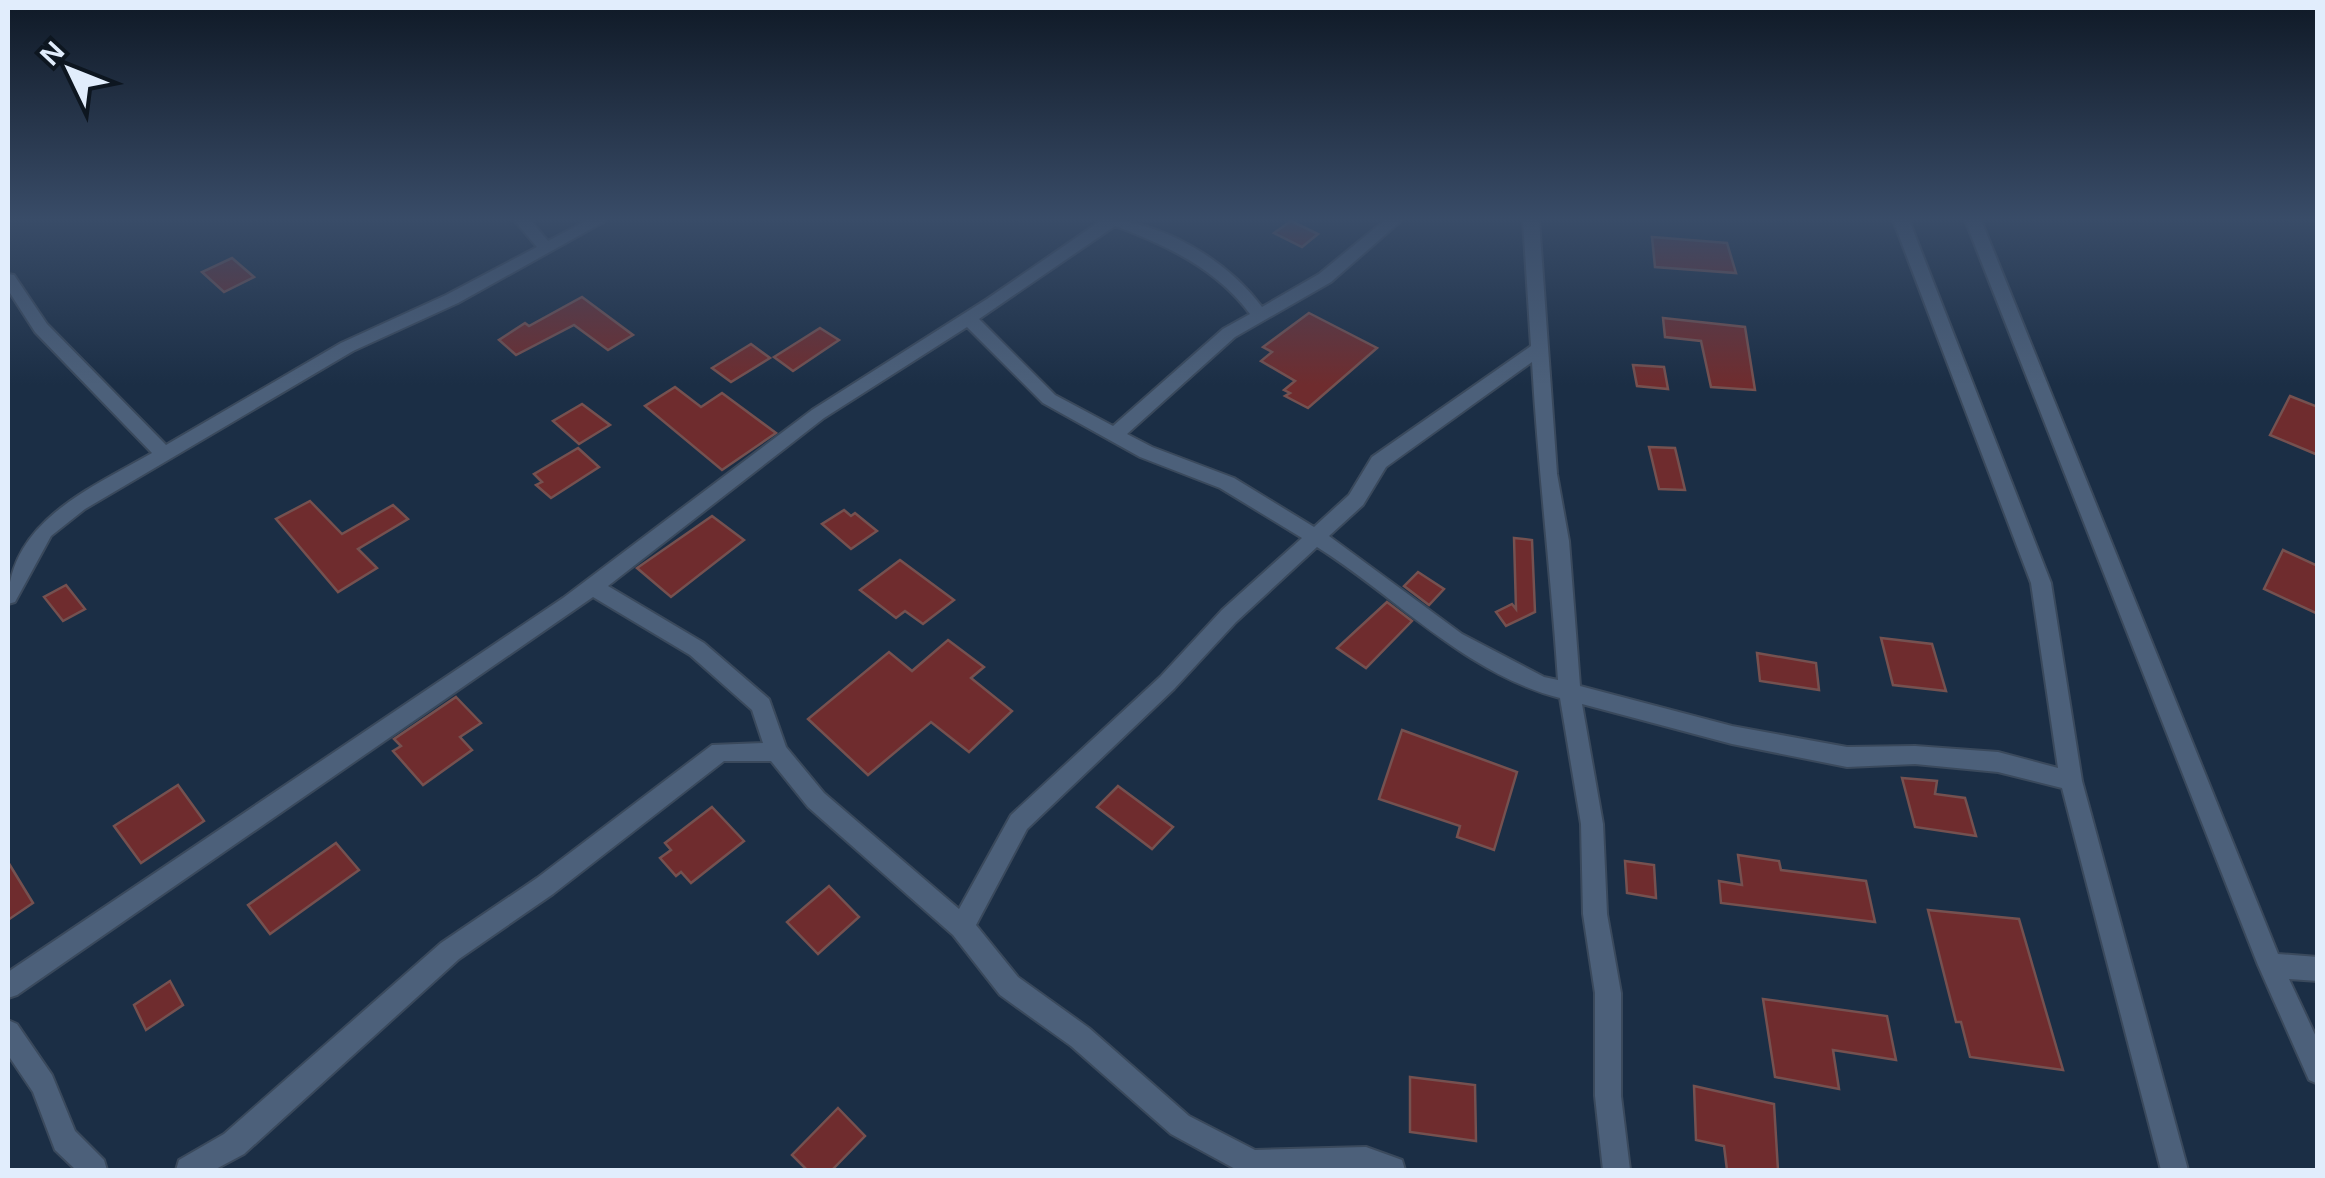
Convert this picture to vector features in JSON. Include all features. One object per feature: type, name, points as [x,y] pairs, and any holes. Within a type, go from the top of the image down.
[{"type":"street","points":[[8,596],[56,518],[162,452],[347,347],[492,275]]},
{"type":"street","points":[[8,986],[593,586],[818,414],[1032,275]]},
{"type":"street","points":[[1221,275],[1243,290],[1258,314]]},
{"type":"street","points":[[1116,433],[1197,358],[1258,314],[1329,275]]},
{"type":"street","points":[[1535,275],[1570,694],[1592,824],[1594,914],[1608,993],[1608,1096],[1616,1170]]},
{"type":"street","points":[[1922,275],[2041,583],[2072,782],[2176,1170]]},
{"type":"street","points":[[1996,275],[2270,964],[2318,1071]]},
{"type":"street","points":[[8,280],[41,328],[162,452]]},
{"type":"street","points":[[969,318],[1049,399],[1146,452],[1227,483],[1317,539],[1455,640],[1539,684],[1732,735],[1848,757],[1915,754],[1998,762],[2072,782]]},
{"type":"street","points":[[962,927],[1019,822],[1167,683],[1229,616],[1356,500],[1379,462],[1540,348]]},
{"type":"street","points":[[593,586],[697,649],[761,705],[777,752],[816,800],[962,927],[1008,986],[1080,1037],[1180,1124],[1254,1164],[1366,1161],[1392,1170]]},
{"type":"street","points":[[189,1170],[247,1134],[450,951],[545,886],[720,752],[777,752]]},
{"type":"street","points":[[2270,964],[2318,968]]},
{"type":"street","points":[[8,1033],[43,1084],[65,1140],[94,1170]]},
{"type":"building","points":[[205,275],[254,277],[224,292]]},
{"type":"building","points":[[582,297],[633,335],[608,350],[574,325],[516,355],[499,340],[525,323],[529,326]]},
{"type":"building","points":[[1309,313],[1377,348],[1308,408],[1285,396],[1290,393],[1284,390],[1295,381],[1261,361],[1272,352],[1263,347]]},
{"type":"building","points":[[1663,318],[1745,327],[1755,390],[1711,387],[1701,341],[1665,337]]},
{"type":"building","points":[[820,328],[839,340],[793,371],[774,357]]},
{"type":"building","points":[[751,344],[770,358],[731,382],[712,368]]},
{"type":"building","points":[[1633,365],[1664,367],[1668,389],[1637,386]]},
{"type":"building","points":[[675,387],[701,407],[722,393],[776,433],[722,470],[645,406]]},
{"type":"building","points":[[2290,396],[2318,407],[2318,455],[2270,435]]},
{"type":"building","points":[[582,404],[610,425],[579,444],[553,421]]},
{"type":"building","points":[[1649,447],[1675,448],[1685,490],[1659,489]]},
{"type":"building","points":[[578,448],[599,467],[551,498],[536,485],[542,482],[534,474]]},
{"type":"building","points":[[310,501],[342,534],[393,505],[408,519],[358,549],[377,568],[338,592],[276,519]]},
{"type":"building","points":[[844,510],[851,516],[855,513],[877,531],[851,549],[822,524]]},
{"type":"building","points":[[712,516],[744,540],[671,597],[637,568]]},
{"type":"building","points":[[1514,538],[1532,540],[1535,612],[1506,626],[1496,612],[1512,604],[1516,609]]},
{"type":"building","points":[[2283,550],[2318,566],[2318,614],[2264,589]]},
{"type":"building","points":[[900,560],[954,600],[923,624],[905,611],[896,618],[860,590]]},
{"type":"building","points":[[1418,572],[1444,589],[1429,605],[1404,586]]},
{"type":"building","points":[[66,585],[85,609],[63,621],[44,597]]},
{"type":"building","points":[[1387,602],[1412,621],[1366,668],[1337,648]]},
{"type":"building","points":[[1881,638],[1932,644],[1946,691],[1893,685]]},
{"type":"building","points":[[948,640],[984,667],[971,678],[1012,711],[969,752],[931,722],[868,775],[808,719],[889,652],[912,671]]},
{"type":"building","points":[[1757,653],[1816,663],[1819,690],[1760,681]]},
{"type":"building","points":[[456,697],[481,723],[460,737],[472,750],[423,785],[393,751],[401,746],[394,739]]},
{"type":"building","points":[[1402,730],[1517,772],[1494,850],[1457,837],[1460,826],[1379,799]]},
{"type":"building","points":[[1902,778],[1937,781],[1935,794],[1965,798],[1976,836],[1915,827]]},
{"type":"building","points":[[178,785],[204,821],[141,863],[114,826]]},
{"type":"building","points":[[1118,786],[1173,827],[1152,849],[1097,807]]},
{"type":"building","points":[[712,807],[744,841],[691,883],[681,872],[676,876],[660,858],[671,850],[665,843]]},
{"type":"building","points":[[336,843],[359,870],[270,934],[248,905]]},
{"type":"building","points":[[1738,855],[1779,861],[1781,870],[1866,881],[1875,922],[1721,903],[1719,881],[1742,885]]},
{"type":"building","points":[[1625,861],[1654,865],[1656,898],[1627,893]]},
{"type":"building","points":[[8,862],[33,903],[8,920]]},
{"type":"building","points":[[829,886],[859,917],[818,954],[787,922]]},
{"type":"building","points":[[1928,910],[2019,919],[2063,1070],[1970,1057],[1961,1022],[1956,1022]]},
{"type":"building","points":[[170,981],[183,1005],[146,1030],[134,1005]]},
{"type":"building","points":[[1763,999],[1887,1016],[1896,1060],[1833,1050],[1839,1089],[1775,1077]]},
{"type":"building","points":[[1410,1077],[1475,1085],[1476,1141],[1410,1132]]},
{"type":"building","points":[[1694,1086],[1774,1104],[1778,1170],[1727,1170],[1724,1146],[1696,1140]]},
{"type":"building","points":[[838,1108],[865,1136],[832,1170],[807,1170],[792,1155]]}]
